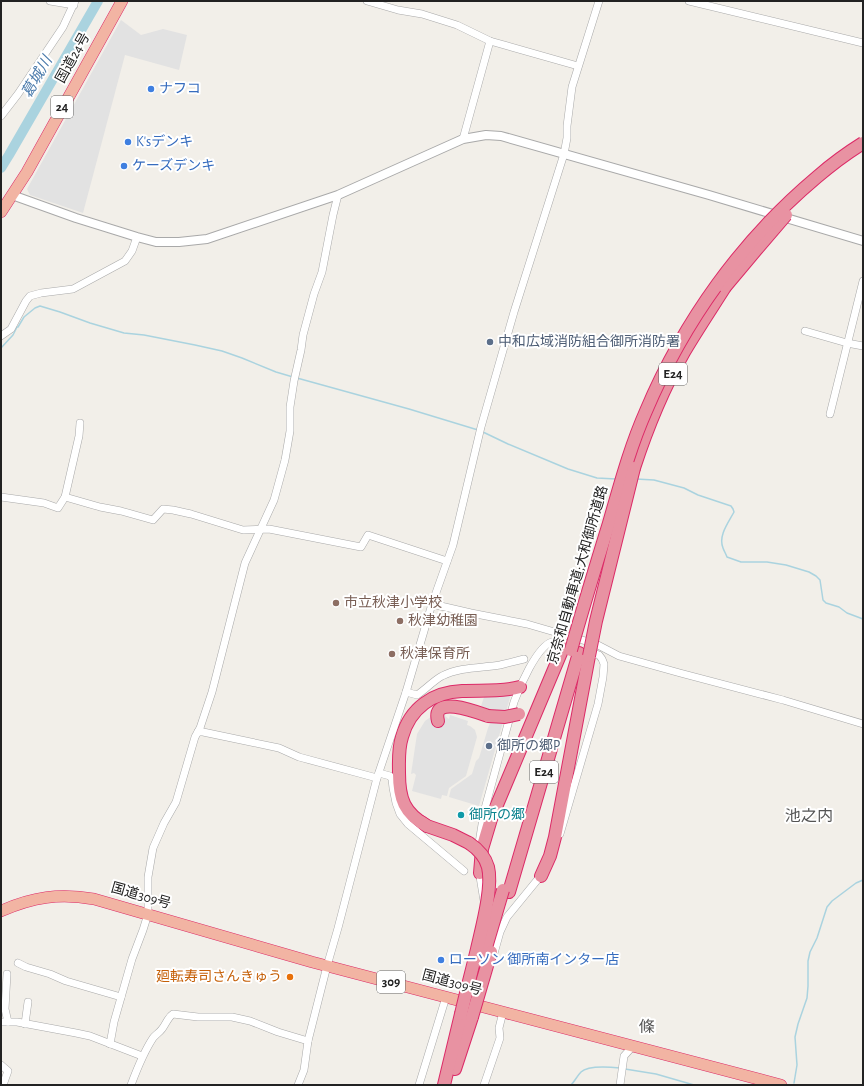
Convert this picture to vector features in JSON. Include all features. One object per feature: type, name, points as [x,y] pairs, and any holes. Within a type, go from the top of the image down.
[{"type":"highway","name":"国道24号","points":[[1,212],[27,172],[122,1]]},
{"type":"highway","name":"京奈和自動車道;大和御所道路","points":[[450,1085],[466,1016],[506,891],[575,652],[642,443],[669,380],[683,354],[725,287],[797,203],[863,143]]},
{"type":"highway","name":"京奈和自動車道;大和御所道路","points":[[575,652],[583,598],[588,592],[634,441],[646,411],[675,350],[728,269],[769,222],[792,198],[817,176],[863,143]]},
{"type":"highway","points":[[461,691],[449,695],[439,704],[435,714],[438,721],[438,712],[442,708],[448,706],[488,716],[505,717],[519,714],[530,709],[575,652]]},
{"type":"highway","points":[[541,876],[550,856],[555,837],[575,652]]},
{"type":"highway","points":[[445,1085],[466,1016],[484,918],[489,881],[488,866],[476,848],[470,843],[427,826],[409,813],[400,794],[399,786],[401,738],[410,719],[419,707],[438,695],[461,691],[520,687]]},
{"type":"highway","points":[[480,874],[482,849],[487,831],[546,689]]},
{"type":"highway","points":[[408,773],[407,784],[410,804],[416,816],[427,826]]},
{"type":"highway","name":"国道309号","points":[[1,911],[33,900],[57,896],[94,899],[327,966],[781,1085]]},
{"type":"street","points":[[1,116],[18,94],[63,27],[74,3],[50,1]]},
{"type":"street","points":[[367,1],[398,10],[422,14],[443,20],[490,41],[578,66]]},
{"type":"street","points":[[298,1085],[304,1070],[308,1041],[378,776],[406,692],[432,604],[453,544],[481,427],[514,312],[564,154],[572,87],[599,1]]},
{"type":"street","points":[[689,1],[863,43]]},
{"type":"street","points":[[463,139],[490,41]]},
{"type":"street","points":[[12,195],[137,238],[156,242],[179,242],[206,239],[338,195],[463,139],[486,135],[502,136],[863,241]]},
{"type":"street","points":[[110,1044],[114,1022],[132,959],[148,914],[148,877],[153,848],[164,823],[176,802],[212,692],[245,563],[274,500],[285,460],[290,431],[290,407],[303,335],[314,294],[322,272],[338,195]]},
{"type":"street","points":[[1,336],[11,329],[30,296],[73,289],[125,261],[132,251],[137,238]]},
{"type":"street","points":[[830,414],[863,281]]},
{"type":"street","points":[[805,331],[847,344],[863,346]]},
{"type":"street","points":[[1,497],[44,503],[58,508],[65,497],[79,436],[80,423]]},
{"type":"street","points":[[65,497],[153,520],[163,510],[173,510],[243,530],[269,529],[361,547],[368,535],[447,561]]},
{"type":"street","points":[[432,604],[528,624],[596,644],[619,656],[783,700],[863,724]]},
{"type":"street","points":[[466,1002],[486,929],[486,912],[480,874],[479,846],[484,812],[510,715],[520,687],[537,657],[547,645],[552,642],[595,653],[599,655],[604,664],[598,704],[565,821],[552,856],[541,876],[512,909],[500,932],[479,1006]]},
{"type":"street","points":[[406,692],[417,694],[442,676],[460,669],[500,665],[524,659]]},
{"type":"street","points":[[198,732],[279,748],[299,757],[378,776],[390,776],[400,814],[408,824],[464,871]]},
{"type":"street","points":[[485,902],[490,909],[498,913],[506,913],[512,909]]},
{"type":"street","points":[[18,963],[66,981],[121,997]]},
{"type":"street","points":[[6,974],[4,1022],[17,1022],[90,1036],[142,1056]]},
{"type":"street","points":[[419,1085],[446,997]]},
{"type":"street","points":[[25,1024],[28,1002]]},
{"type":"street","points":[[484,1085],[500,1038],[499,1028],[503,1012]]},
{"type":"street","points":[[131,1085],[142,1056],[154,1037],[161,1031],[170,1016],[173,1014],[198,1017],[232,1016],[308,1041]]},
{"type":"street","points":[[620,1085],[624,1056],[633,1046]]},
{"type":"street","points":[[1,1064],[8,1071],[3,1085]]},
{"type":"shaded area","points":[[121,20],[141,35],[163,29],[187,35],[179,70],[125,55],[83,213],[30,195],[27,189]]},
{"type":"shaded area","name":"御所の郷P","points":[[485,694],[511,694],[479,806],[449,797],[451,789],[472,774],[476,761],[479,758],[488,728],[495,712],[481,706]]},
{"type":"shaded area","points":[[446,713],[445,716],[449,719],[450,715],[468,721],[467,725],[475,730],[477,737],[466,776],[449,788],[447,796],[442,795],[441,799],[412,791],[416,775],[414,773],[411,774],[417,734],[425,721],[435,714]]},
{"type":"waterway","name":"葛城川","points":[[1,168],[98,1]]},
{"type":"waterway","points":[[1,348],[13,335],[24,317],[40,306],[124,333],[144,335],[222,351],[293,377]]},
{"type":"waterway","points":[[297,378],[478,430]]},
{"type":"waterway","points":[[483,432],[568,469],[597,478],[616,479]]},
{"type":"waterway","points":[[636,479],[654,480],[684,488],[698,495],[731,506],[734,512],[724,530],[722,539],[723,548],[727,557],[741,562],[767,562],[786,565],[809,572],[820,580],[823,600],[826,603],[839,607],[847,613],[863,619]]},
{"type":"waterway","points":[[794,1083],[797,1065],[795,1037],[807,998],[808,961],[810,952],[817,938],[827,907],[832,901],[856,883],[863,880]]},
{"type":"waterway","points":[[571,1085],[581,1072],[589,1068],[620,1068]]},
{"type":"waterway","points":[[625,1069],[656,1074],[694,1085]]},
{"type":"place","name":"ナフコ","points":[[151,89]]},
{"type":"place","name":"K'sデンキ","points":[[128,142]]},
{"type":"place","name":"ケーズデンキ","points":[[124,166]]},
{"type":"place","name":"中和広域消防組合御所消防署","points":[[490,342]]},
{"type":"place","name":"市立秋津小学校","points":[[336,603]]},
{"type":"place","name":"秋津幼稚園","points":[[400,621]]},
{"type":"place","name":"秋津保育所","points":[[392,654]]},
{"type":"place","name":"御所の郷P","points":[[489,746]]},
{"type":"place","name":"御所の郷","points":[[461,815]]},
{"type":"place","name":"ローソン 御所南インター店","points":[[441,960]]},
{"type":"place","name":"廻転寿司さんきゅう","points":[[290,977]]},
{"type":"district","name":"池之内","points":[[809,816]]},
{"type":"district","name":"條","points":[[647,1027]]}]
